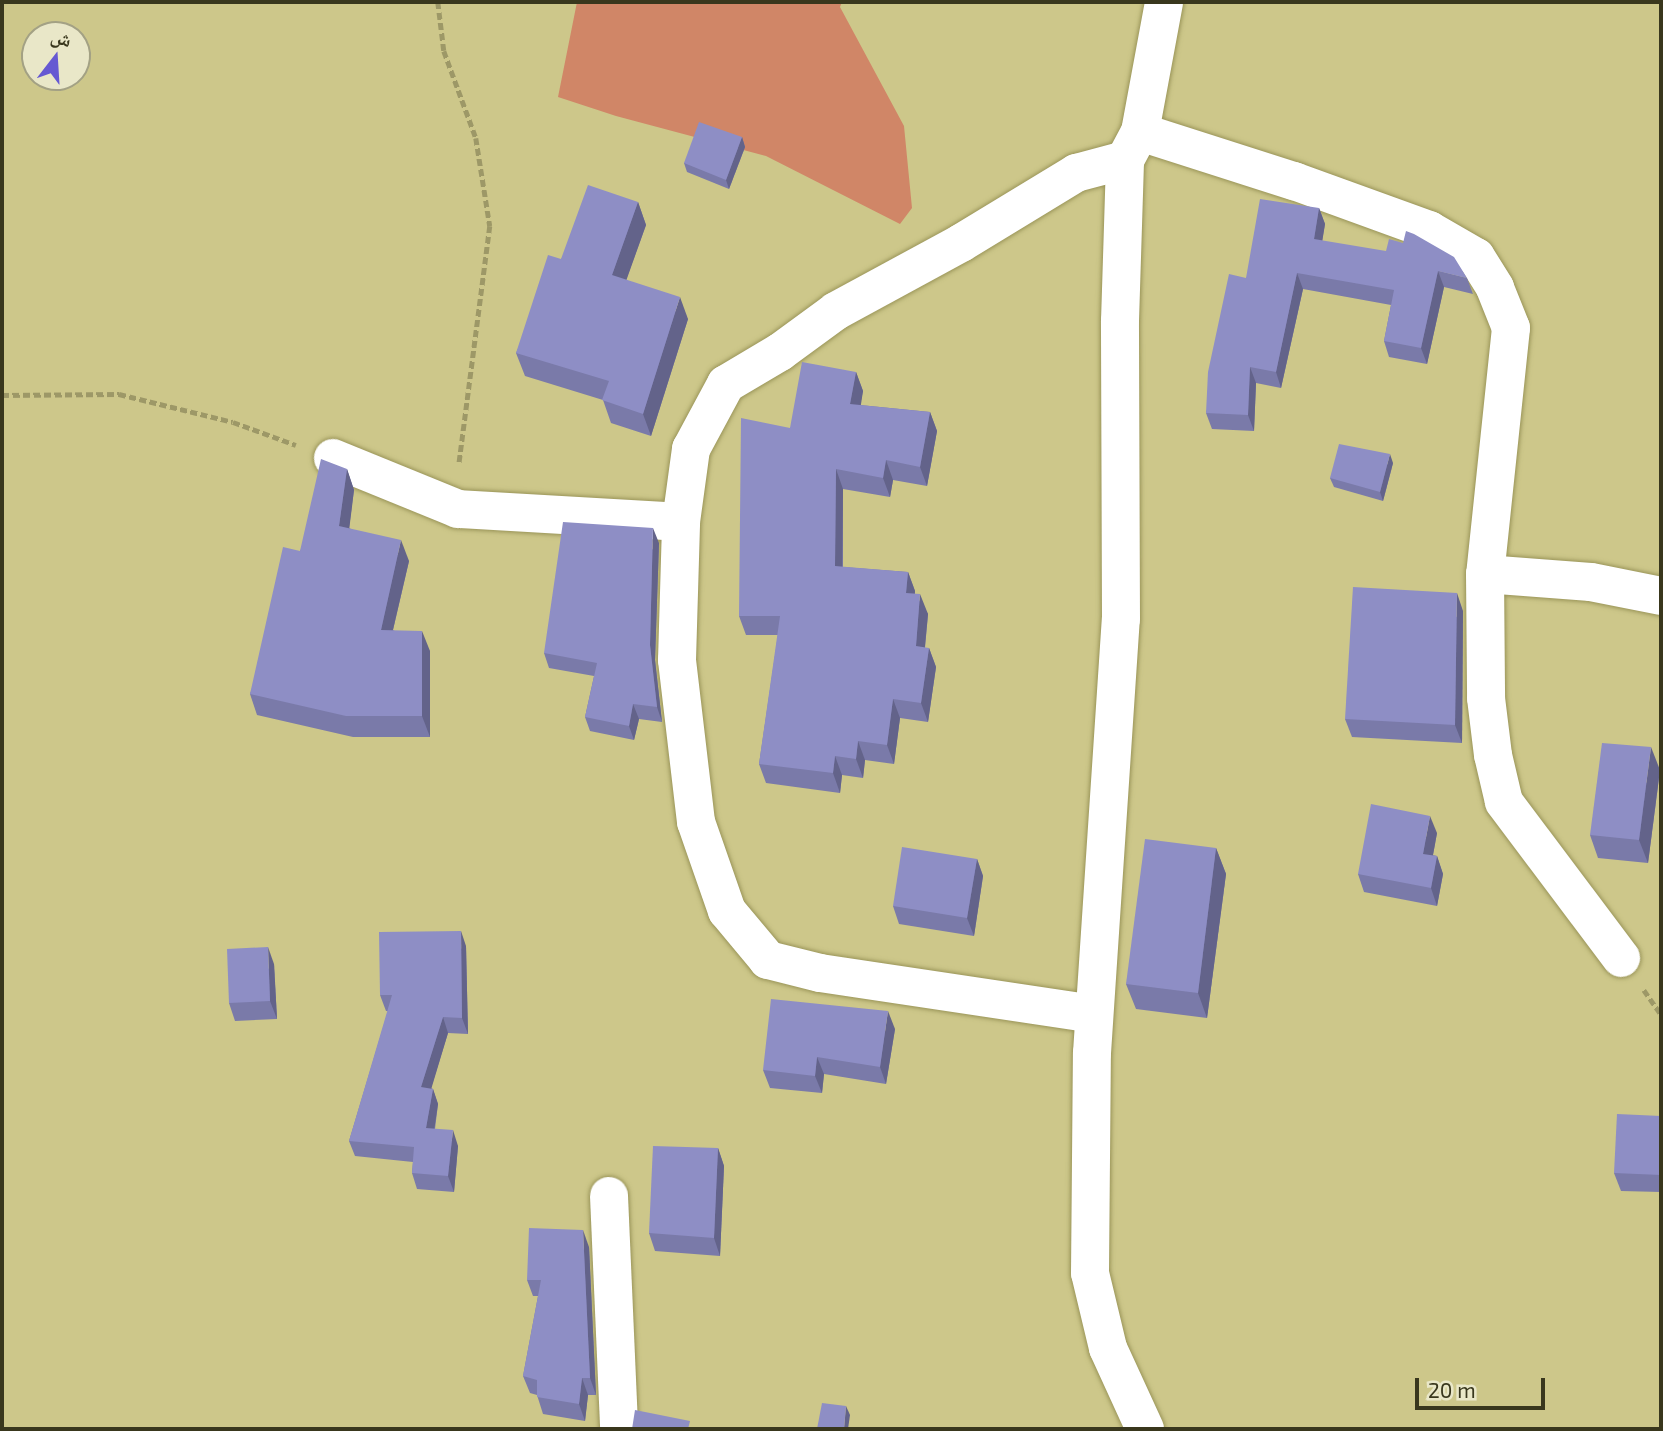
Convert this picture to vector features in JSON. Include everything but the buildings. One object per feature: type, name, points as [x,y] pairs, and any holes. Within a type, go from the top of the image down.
[{"type":"street","points":[[1145,1429],[1108,1348],[1090,1273],[1094,1014],[1121,619],[1120,321],[1133,146],[1164,2]]},
{"type":"street","points":[[1094,1014],[820,973],[768,960],[727,911],[696,822],[677,660],[681,522],[691,449],[726,384],[780,352],[836,311],[961,243],[1076,173],[1133,146],[1294,181],[1429,230],[1476,257],[1495,288],[1511,328],[1485,574],[1486,698],[1504,802],[1622,958]]},
{"type":"street","points":[[332,458],[458,509],[681,522]]},
{"type":"street","points":[[1485,574],[1591,582],[1661,596]]},
{"type":"street","points":[[609,1196],[618,1429]]},
{"type":"path","points":[[438,2],[444,51],[477,138],[490,226],[460,449],[458,509]]},
{"type":"path","points":[[2,395],[119,394],[233,422],[332,458]]},
{"type":"shaded area","points":[[577,2],[842,2],[840,7],[904,126],[912,208],[900,224],[766,156],[616,116],[558,97]]}]
